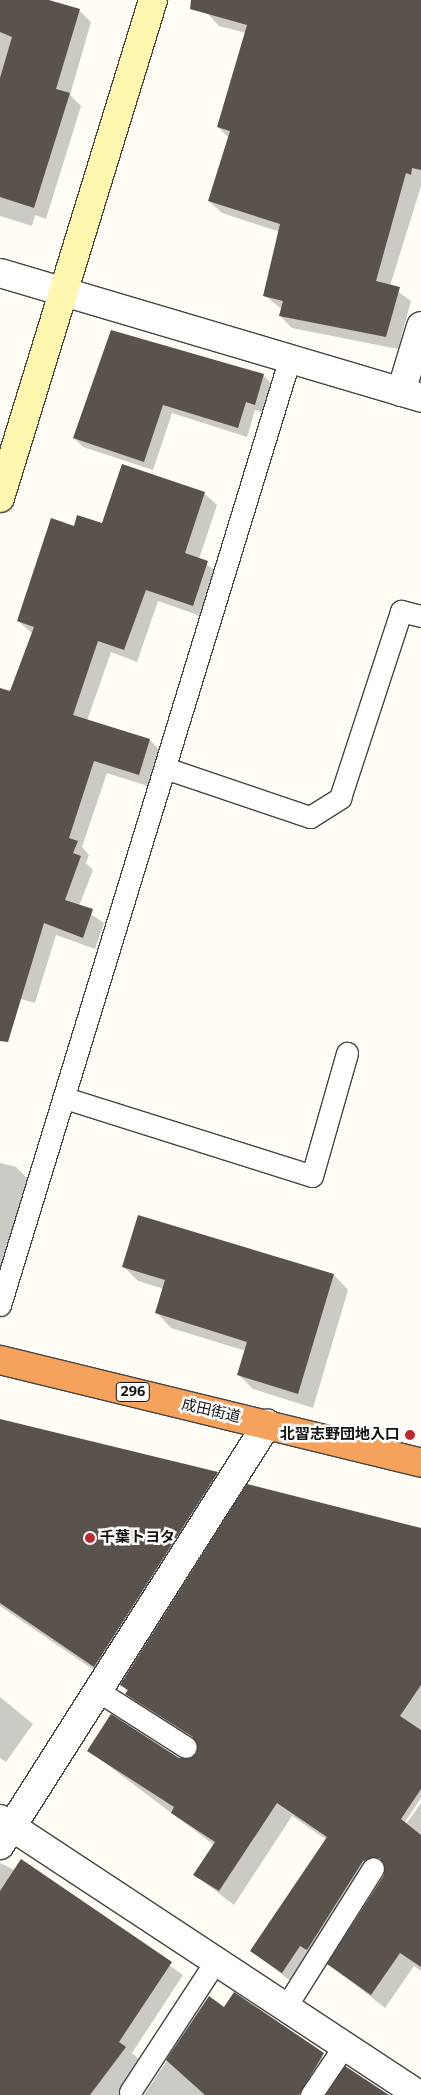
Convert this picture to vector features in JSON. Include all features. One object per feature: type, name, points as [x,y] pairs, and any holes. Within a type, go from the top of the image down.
[{"type":"highway","name":"成田街道","points":[[0,1360],[421,1463]]},
{"type":"street","points":[[0,498],[152,0]]},
{"type":"street","points":[[0,274],[289,361],[411,395],[421,326]]},
{"type":"street","points":[[267,1424],[98,1691],[4,1830],[215,1962],[419,2095]]},
{"type":"lane","points":[[0,1305],[168,769],[289,361]]},
{"type":"lane","points":[[168,769],[310,817],[340,798],[401,611],[421,616]]},
{"type":"lane","points":[[65,1098],[312,1176],[347,1053]]},
{"type":"lane","points":[[98,1691],[186,1747]]},
{"type":"lane","points":[[285,2008],[373,1868]]},
{"type":"lane","points":[[130,2092],[215,1962]]},
{"type":"lane","points":[[311,2095],[344,2046]]},
{"type":"building","points":[[0,0],[49,0],[80,9],[56,89],[70,93],[34,208],[0,197],[0,78],[12,37],[0,32]]},
{"type":"building","points":[[191,0],[421,0],[421,170],[412,168],[411,175],[406,173],[376,281],[400,287],[386,337],[279,316],[283,301],[263,296],[280,224],[208,201],[230,131],[217,127],[247,25],[190,9]]},
{"type":"building","points":[[111,330],[264,374],[255,405],[246,402],[238,428],[163,405],[144,462],[73,438]]},
{"type":"building","points":[[122,464],[205,492],[185,553],[208,561],[193,606],[146,590],[124,650],[98,641],[73,715],[150,739],[139,775],[94,761],[69,838],[78,841],[73,853],[81,856],[65,900],[93,909],[83,938],[44,923],[8,1042],[0,1041],[0,688],[10,691],[34,627],[17,621],[51,518],[74,526],[77,515],[102,523]]},
{"type":"building","points":[[138,1215],[334,1274],[298,1394],[237,1375],[247,1342],[155,1313],[165,1280],[122,1267]]},
{"type":"building","name":"千葉トヨタ","points":[[0,1419],[218,1472],[94,1667],[0,1603]]},
{"type":"building","points":[[247,1484],[421,1528],[421,1685],[400,1716],[421,1730],[421,1789],[401,1819],[421,1835],[421,1967],[400,1953],[371,1995],[327,1964],[384,1875],[380,1858],[363,1861],[307,1950],[300,1946],[282,1973],[250,1951],[327,1837],[277,1803],[219,1891],[193,1875],[215,1842],[171,1813],[174,1807],[87,1751],[111,1714],[179,1758],[191,1758],[197,1753],[193,1737],[125,1694],[128,1690],[120,1685]]},
{"type":"building","points":[[21,1859],[172,1962],[119,2042],[126,2047],[90,2095],[0,2095],[0,1891]]},
{"type":"building","points":[[234,1992],[324,2053],[299,2095],[205,2095],[166,2060],[209,1996],[224,2007]]},
{"type":"building","points":[[345,2066],[389,2095],[326,2095]]},
{"type":"place","name":"北習志野団地入口","points":[[410,1435]]},
{"type":"place","name":"千葉トヨタ","points":[[90,1538]]}]
